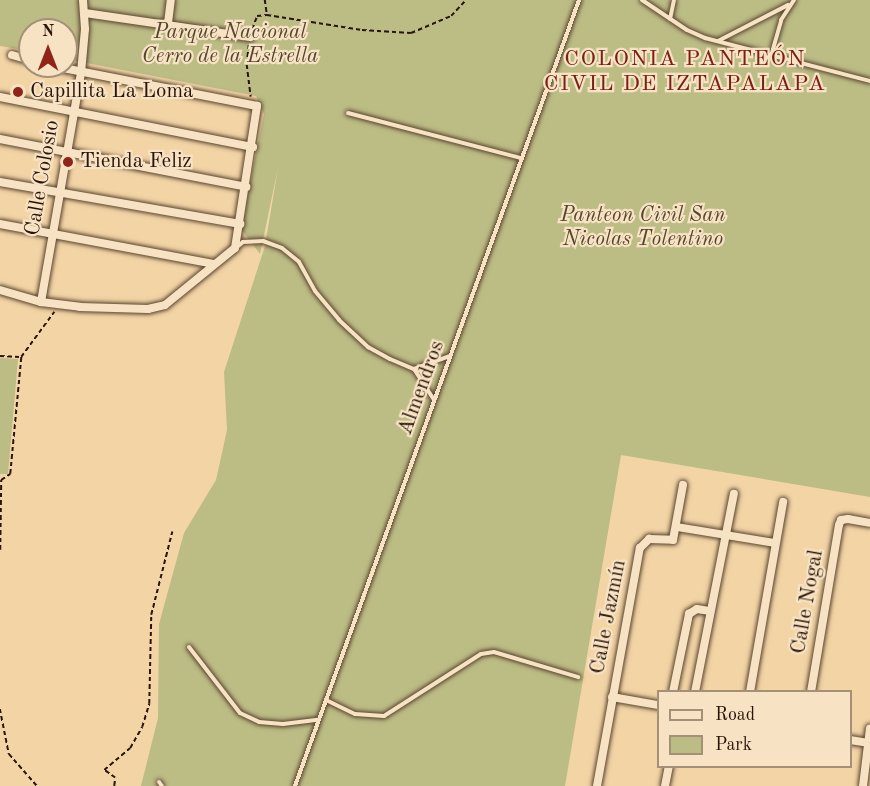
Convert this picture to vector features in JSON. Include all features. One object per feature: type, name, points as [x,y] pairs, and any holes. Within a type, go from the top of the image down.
[{"type":"street","name":"Calle Colosio","points":[[41,302],[65,152],[81,74],[86,13],[83,0]]},
{"type":"street","points":[[168,23],[171,0]]},
{"type":"street","points":[[86,13],[168,23],[250,37]]},
{"type":"street","points":[[12,55],[18,57]]},
{"type":"street","points":[[0,290],[41,302],[125,311],[165,305],[235,248],[253,147],[256,106],[78,73]]},
{"type":"street","points":[[0,97],[253,147]]},
{"type":"street","points":[[0,139],[246,188]]},
{"type":"street","points":[[0,182],[240,224]]},
{"type":"street","points":[[0,224],[213,264]]},
{"type":"street","points":[[683,485],[677,527],[775,543]]},
{"type":"street","points":[[695,690],[709,611],[734,494]]},
{"type":"street","points":[[750,690],[783,502]]},
{"type":"street","name":"Calle Nogal","points":[[811,690],[841,520],[870,523]]},
{"type":"street","name":"Calle Jazmín","points":[[597,786],[640,548],[649,539],[672,540],[677,527]]},
{"type":"street","points":[[673,690],[689,614],[698,609],[709,611]]},
{"type":"street","points":[[612,697],[657,705]]},
{"type":"street","points":[[863,786],[870,728]]},
{"type":"street","points":[[852,740],[869,743]]},
{"type":"street","points":[[665,786],[669,768]]},
{"type":"lane","name":"Almendros","points":[[295,786],[579,0]]},
{"type":"lane","points":[[642,0],[670,19],[718,41],[870,81]]},
{"type":"lane","points":[[670,19],[674,0]]},
{"type":"lane","points":[[718,41],[794,0]]},
{"type":"lane","points":[[771,56],[788,5]]},
{"type":"lane","points":[[348,113],[521,158]]},
{"type":"lane","points":[[235,248],[243,242],[263,242],[282,248],[299,262],[315,291],[368,347],[414,369],[434,400]]},
{"type":"lane","points":[[414,369],[449,356]]},
{"type":"lane","points":[[189,647],[240,713],[259,722],[283,724],[319,720]]},
{"type":"lane","points":[[326,700],[355,714],[384,716],[481,654],[494,652],[578,677]]},
{"type":"path","points":[[265,0],[267,15]]},
{"type":"path","points":[[256,106],[247,65],[250,37],[256,16],[267,15],[411,33],[451,16],[466,0]]},
{"type":"path","points":[[0,550],[1,480],[10,474],[21,357],[60,304]]},
{"type":"path","points":[[0,356],[21,357]]},
{"type":"path","points":[[114,786],[114,778],[104,770],[130,748],[142,727],[149,704],[151,615],[172,532]]},
{"type":"path","points":[[0,709],[9,754],[37,786]]},
{"type":"green space","name":"Panteon Civil San Nicolas Tolentino","points":[[0,0],[870,0],[870,497],[621,455],[565,786],[141,786],[158,718],[159,624],[184,533],[216,480],[227,430],[224,372],[265,246],[278,168],[260,254],[241,229],[264,114],[256,96],[78,61],[78,18],[18,18],[18,49],[0,46]]},
{"type":"green space","points":[[0,358],[18,359],[8,474],[0,474]]},
{"type":"place","name":"Capillita La Loma","points":[[18,92]]},
{"type":"place","name":"Tienda Feliz","points":[[68,162]]},
{"type":"district","name":"COLONIA PANTEÓN CIVIL DE IZTAPALAPA","points":[[685,72]]},
{"type":"park label","name":"Parque Nacional Cerro de la Estrella","points":[[230,45]]}]
